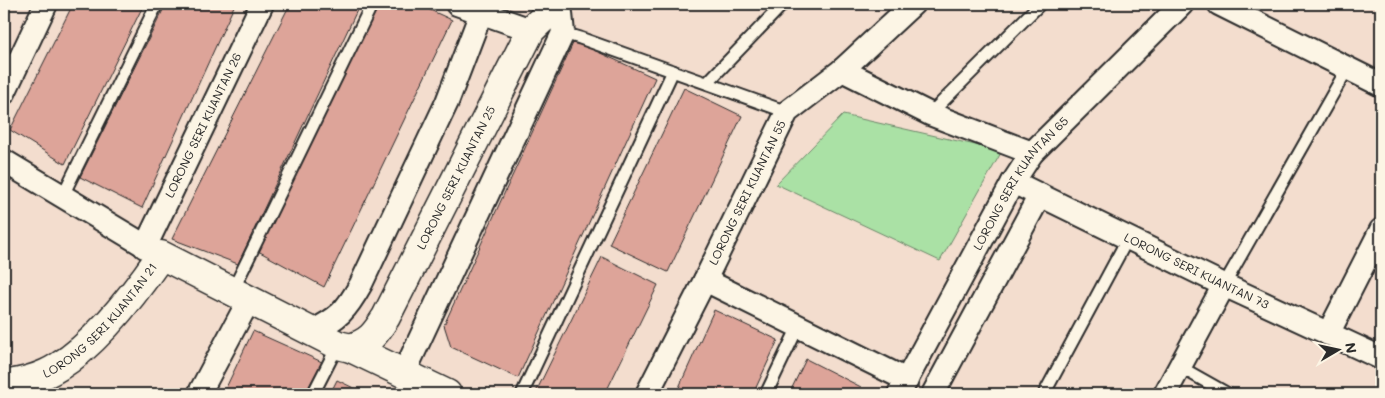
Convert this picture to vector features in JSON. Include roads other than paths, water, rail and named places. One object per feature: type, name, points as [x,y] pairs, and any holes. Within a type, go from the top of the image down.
[{"type":"street","points":[[4,92],[46,4]]},
{"type":"street","name":"LORONG SERI KUANTAN 26","points":[[153,251],[262,4]]},
{"type":"street","points":[[457,4],[531,30]]},
{"type":"street","points":[[404,373],[563,33],[559,4]]},
{"type":"street","name":"LORONG SERI KUANTAN 25","points":[[344,347],[364,344],[371,338],[386,317],[531,30],[559,4]]},
{"type":"street","name":"LORONG SERI KUANTAN 55","points":[[647,394],[787,112],[842,70],[913,4]]},
{"type":"street","name":"LORONG SERI KUANTAN 65","points":[[903,387],[1013,182],[1032,153],[1182,4]]},
{"type":"street","points":[[1218,4],[1381,85]]},
{"type":"street","points":[[311,332],[332,322],[341,314],[351,302],[361,284],[447,102],[481,12]]},
{"type":"street","points":[[842,70],[930,114],[1032,153]]},
{"type":"street","points":[[4,161],[153,251],[311,332],[404,373],[435,392]]},
{"type":"street","name":"LORONG SERI KUANTAN 73","points":[[1013,182],[1224,285],[1381,358]]},
{"type":"street","points":[[933,394],[1040,195]]},
{"type":"street","points":[[1328,334],[1381,230]]},
{"type":"street","name":"LORONG SERI KUANTAN 21","points":[[4,385],[22,382],[50,372],[88,343],[140,286],[153,251]]},
{"type":"street","points":[[705,280],[798,327],[903,387]]},
{"type":"street","points":[[1165,394],[1224,285]]},
{"type":"street","points":[[199,394],[240,296]]},
{"type":"lane","points":[[62,197],[157,4]]},
{"type":"lane","points":[[240,296],[372,4]]},
{"type":"lane","points":[[707,83],[783,4]]},
{"type":"lane","points":[[930,114],[1040,4]]},
{"type":"lane","points":[[563,33],[787,112]]},
{"type":"lane","points":[[1224,285],[1347,69]]},
{"type":"lane","points":[[522,394],[673,71]]},
{"type":"lane","points":[[1044,394],[1128,238]]},
{"type":"lane","points":[[766,394],[798,327]]},
{"type":"lane","points":[[313,394],[344,347]]},
{"type":"lane","points":[[1180,367],[1228,394]]}]
